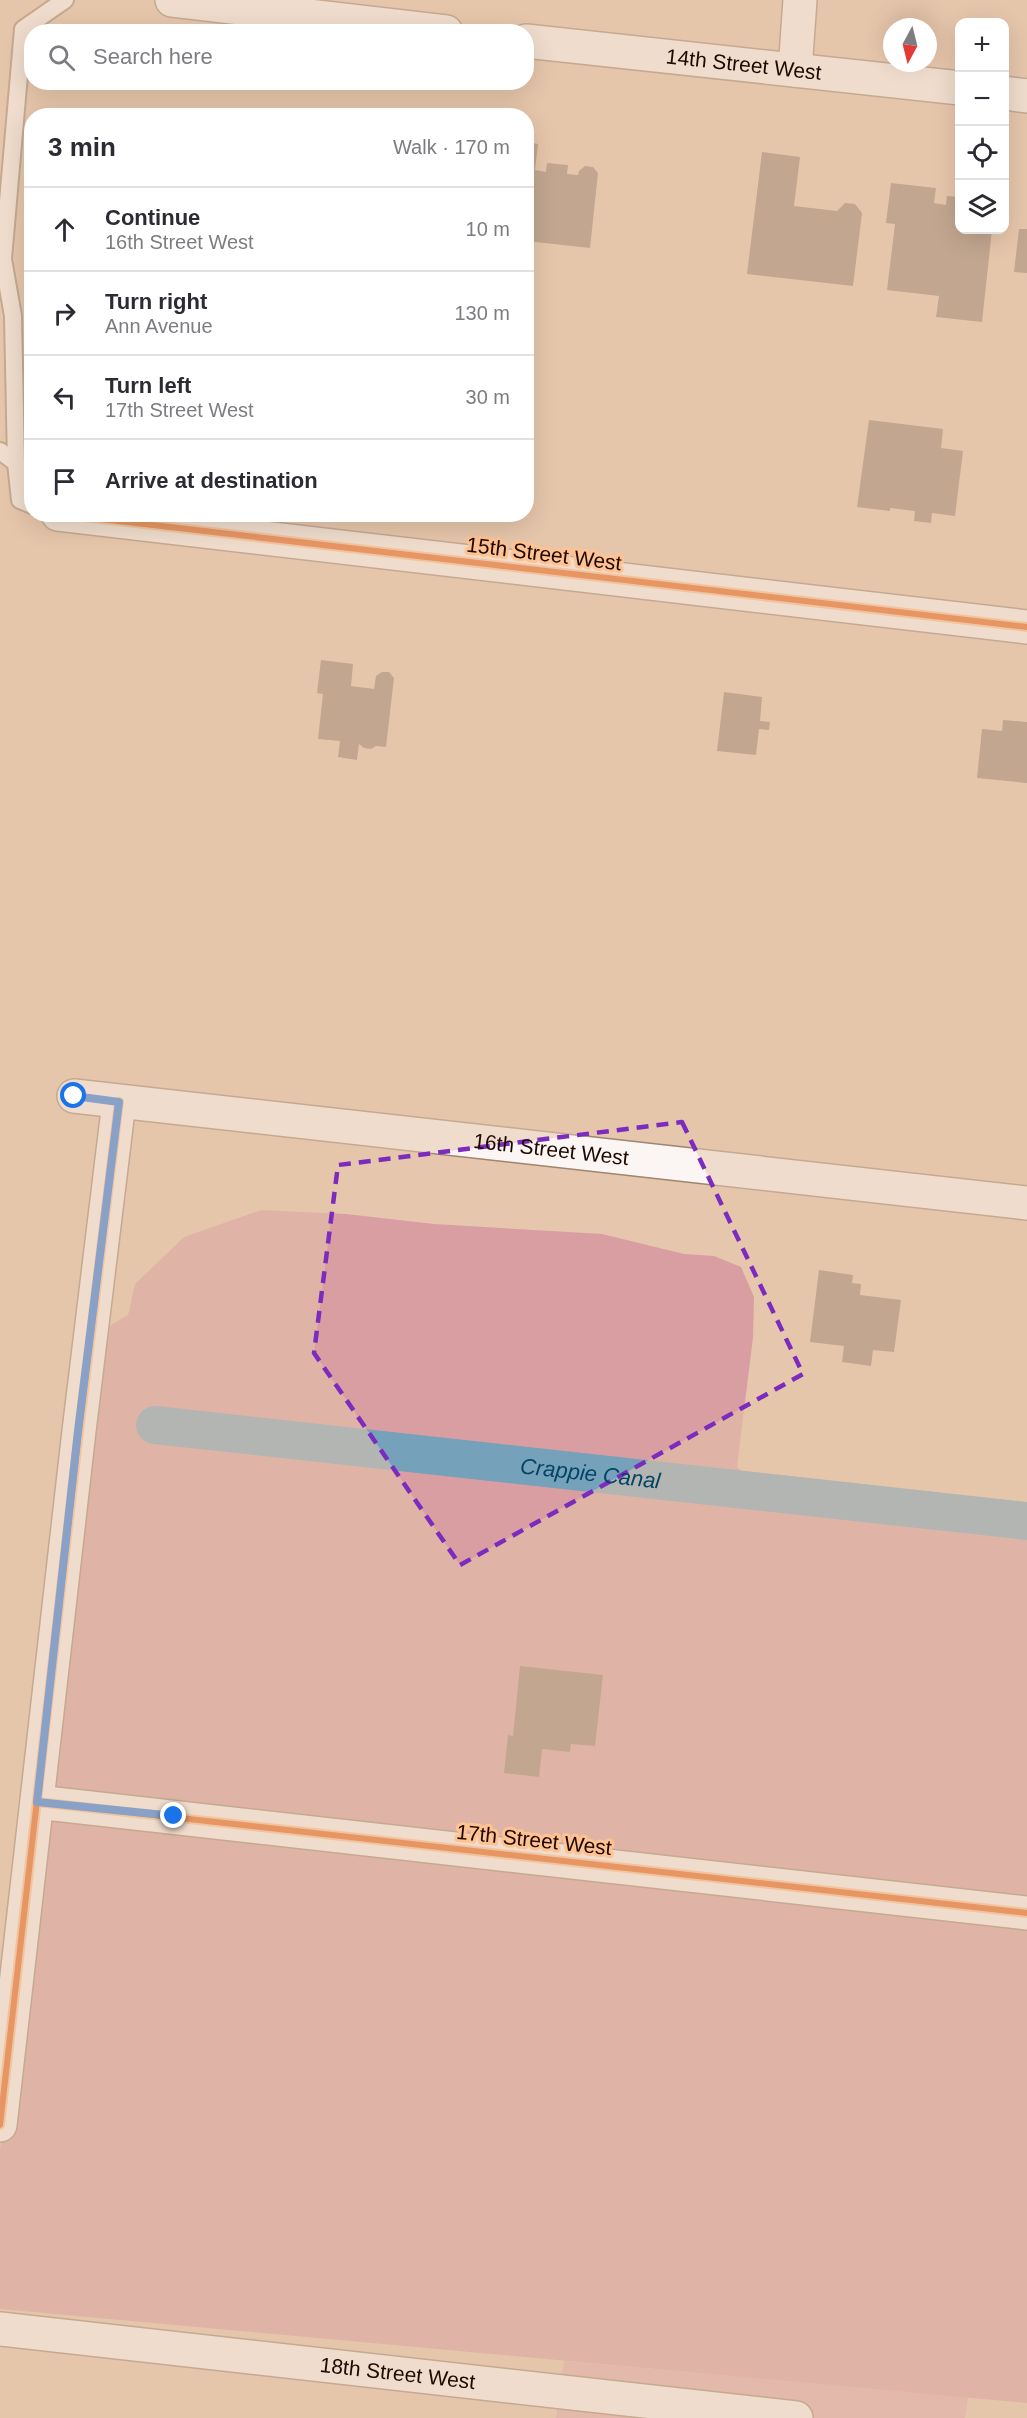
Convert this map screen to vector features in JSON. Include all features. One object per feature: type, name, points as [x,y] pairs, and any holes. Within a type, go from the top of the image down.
[{"type":"street","points":[[172,0],[268,5],[393,24]]},
{"type":"street","points":[[795,70],[800,0]]},
{"type":"street","name":"14th Street West","points":[[534,42],[955,87]]},
{"type":"street","points":[[1009,94],[1027,96]]},
{"type":"street","name":"15th Street West","points":[[127,522],[1027,627]]},
{"type":"street","name":"16th Street West","points":[[74,1096],[1027,1203]]},
{"type":"street","points":[[0,2125],[78,1431],[119,1102]]},
{"type":"street","name":"17th Street West","points":[[37,1802],[1027,1913]]},
{"type":"street","name":"18th Street West","points":[[0,2329],[796,2418]]},
{"type":"lane","points":[[30,24],[65,0]]},
{"type":"lane","points":[[24,28],[3,259],[16,463],[20,500],[24,502]]},
{"type":"lane","points":[[0,451],[16,463]]},
{"type":"highlighted area","points":[[682,1122],[803,1374],[460,1565],[314,1353],[338,1165]]},
{"type":"shaded area","points":[[261,1210],[346,1214],[434,1224],[602,1234],[684,1254],[714,1256],[741,1267],[754,1297],[753,1337],[737,1467],[753,1481],[1027,1522],[1027,2403],[0,2309],[0,2150],[92,1336],[128,1315],[135,1284],[184,1237]]},
{"type":"shaded area","points":[[564,2361],[968,2397],[965,2418],[556,2418]]},
{"type":"building","points":[[534,143],[538,144],[535,170],[546,172],[547,163],[568,165],[567,174],[578,175],[585,166],[593,167],[598,173],[590,248],[534,242]]},
{"type":"building","points":[[762,152],[800,157],[794,206],[837,211],[845,203],[855,204],[862,213],[853,286],[747,274]]},
{"type":"building","points":[[891,183],[936,188],[934,203],[946,205],[947,196],[955,197],[955,234],[992,234],[982,322],[936,317],[939,296],[887,290],[895,224],[886,223]]},
{"type":"building","points":[[1019,229],[1027,229],[1027,273],[1014,272]]},
{"type":"building","points":[[869,420],[943,429],[941,448],[963,451],[955,516],[932,513],[931,523],[914,521],[915,511],[857,507]]},
{"type":"building","points":[[321,660],[353,664],[351,686],[374,689],[376,676],[382,672],[389,672],[394,678],[386,747],[376,746],[371,749],[359,744],[357,760],[338,757],[340,741],[318,739],[323,694],[317,693]]},
{"type":"building","points":[[724,692],[762,697],[760,721],[770,722],[769,730],[759,729],[756,755],[717,751]]},
{"type":"building","points":[[1003,720],[1027,722],[1027,783],[977,778],[982,729],[1002,731]]},
{"type":"building","points":[[819,1270],[853,1275],[852,1283],[861,1284],[860,1295],[901,1300],[894,1352],[873,1350],[871,1366],[842,1362],[844,1346],[810,1342]]},
{"type":"building","points":[[520,1666],[603,1675],[595,1746],[571,1744],[570,1752],[542,1749],[539,1777],[504,1773],[508,1735],[513,1736]]},
{"type":"waterway","name":"Crappie Canal","points":[[155,1425],[1027,1521]]},
{"type":"cycle path","points":[[127,522],[1027,627]]},
{"type":"cycle path","points":[[0,2125],[119,1102]]},
{"type":"cycle path","points":[[37,1802],[1027,1913]]},
{"type":"route","points":[[74,1096],[119,1102],[78,1431],[37,1802],[174,1816]]}]
